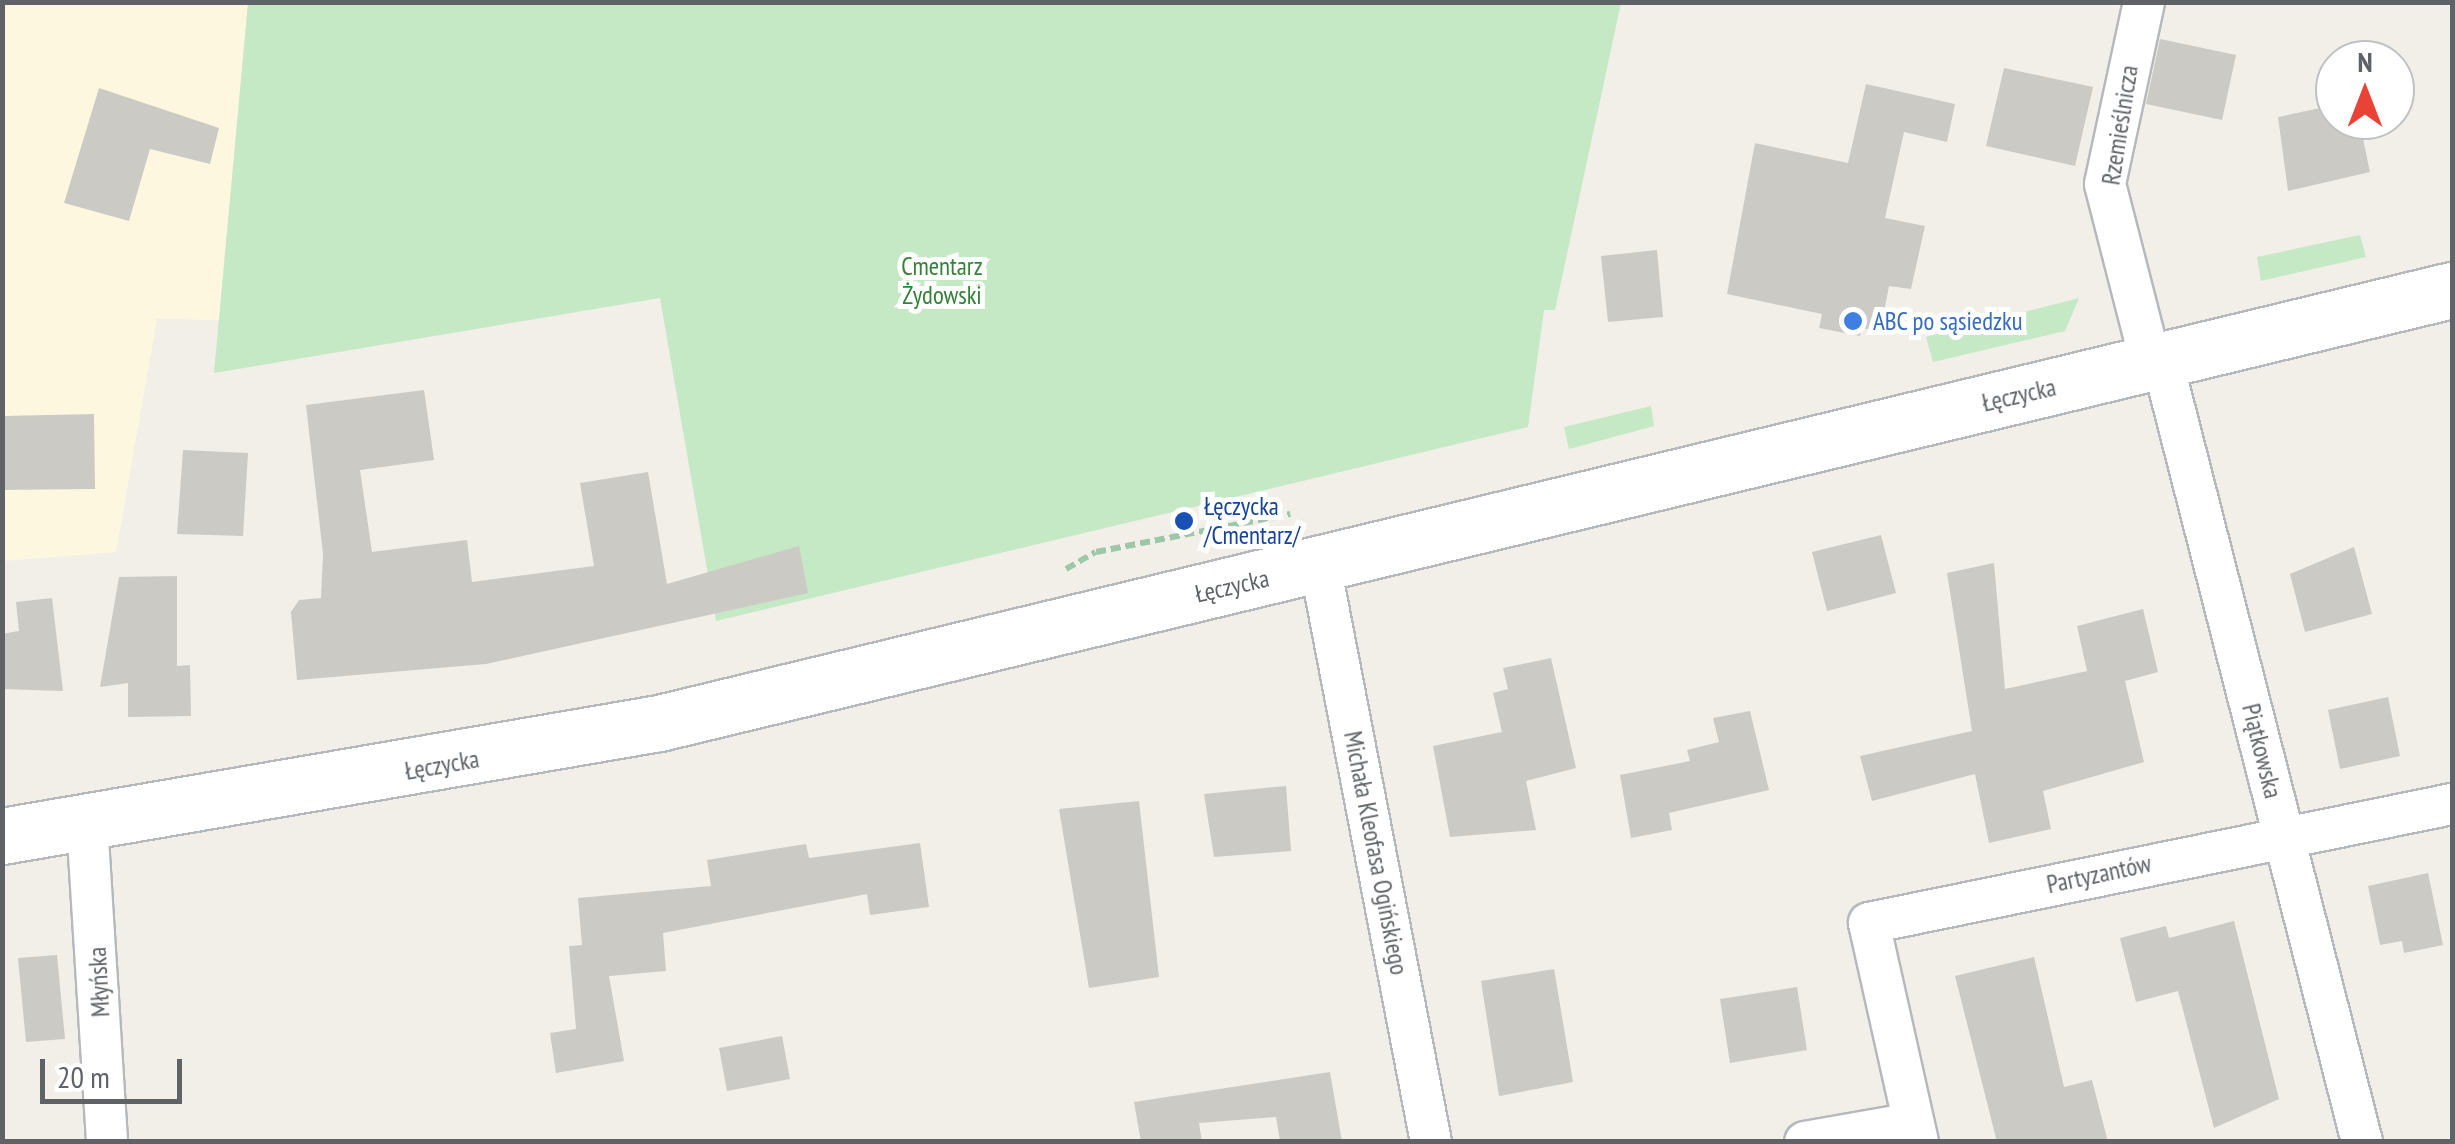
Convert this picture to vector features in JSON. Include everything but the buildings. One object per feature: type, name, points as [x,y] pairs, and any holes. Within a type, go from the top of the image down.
[{"type":"main road","name":"Łęczycka","points":[[2,836],[659,723],[2452,290]]},
{"type":"street","name":"Rzemieślnicza","points":[[2144,2],[2106,184],[2157,362]]},
{"type":"street","name":"Piątkowska","points":[[2157,362],[2362,1142]]},
{"type":"street","name":"Michała Kleofasa Ogińskiego","points":[[1320,565],[1431,1142]]},
{"type":"street","name":"Partyzantów","points":[[1916,1132],[1869,922],[2452,804]]},
{"type":"street","name":"Młyńska","points":[[87,823],[107,1142]]},
{"type":"street","points":[[1805,1142],[1916,1132]]},
{"type":"shaded area","points":[[3,3],[248,3],[219,320],[157,319],[116,552],[3,561]]},
{"type":"green space","name":"Cmentarz Żydowski","points":[[248,3],[1621,3],[1555,310],[1544,310],[1528,427],[716,621],[660,298],[214,373]]},
{"type":"green space","points":[[2360,235],[2366,257],[2261,281],[2257,257]]},
{"type":"green space","points":[[2079,298],[2065,331],[1933,362],[1926,337]]},
{"type":"green space","points":[[1651,406],[1654,426],[1569,449],[1564,427]]},
{"type":"place","name":"ABC po sąsiedzku","points":[[1853,321]]},
{"type":"place","name":"Łęczycka /Cmentarz/","points":[[1184,521]]}]
